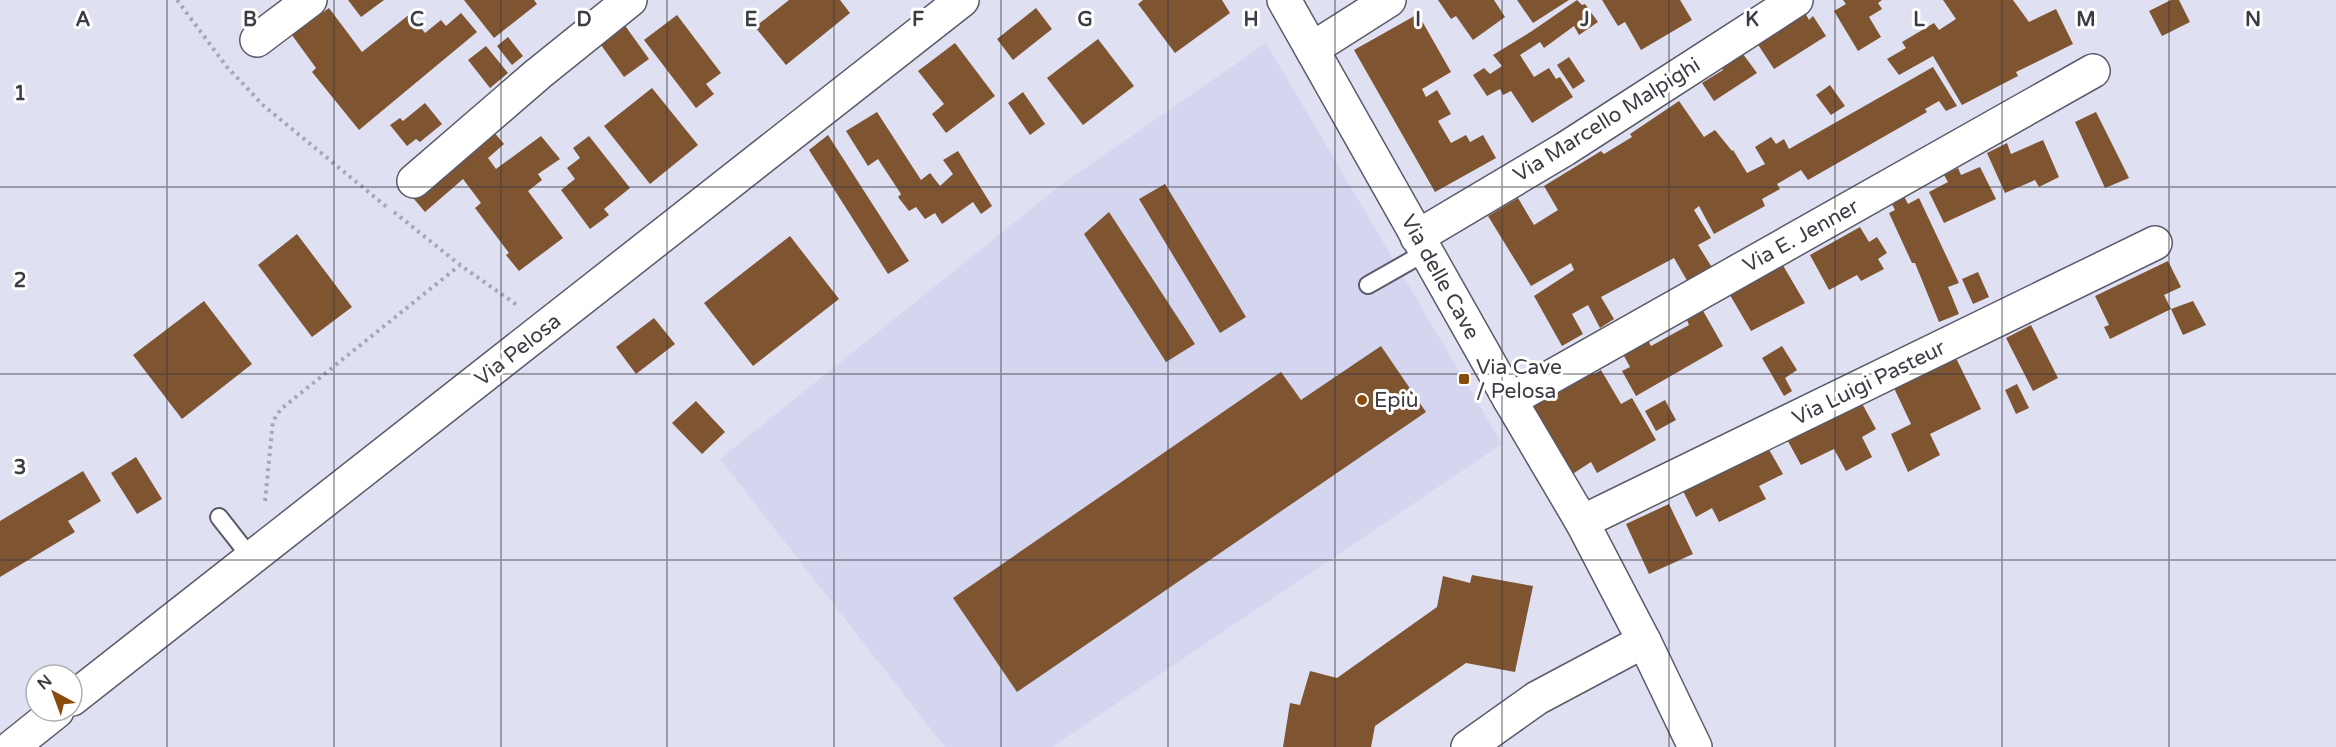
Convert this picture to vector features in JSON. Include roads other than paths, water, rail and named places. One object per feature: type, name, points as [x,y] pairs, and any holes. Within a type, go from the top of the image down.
[{"type":"street","points":[[257,40],[310,0]]},
{"type":"street","points":[[414,181],[538,74],[630,0]]},
{"type":"street","name":"Via Pelosa","points":[[84,689],[244,549],[546,328],[962,0]]},
{"type":"street","name":"Via delle Cave","points":[[1284,0],[1510,400],[1582,522],[1644,641],[1695,747]]},
{"type":"street","points":[[1312,49],[1389,0]]},
{"type":"street","name":"Via Marcello Malpighi","points":[[1422,245],[1565,149],[1796,0]]},
{"type":"street","name":"Via E. Jenner","points":[[1510,400],[2093,71]]},
{"type":"street","name":"Via Luigi Pasteur","points":[[1582,522],[2155,243]]},
{"type":"street","points":[[1468,747],[1537,698],[1644,641]]},
{"type":"street","points":[[12,747],[42,723]]},
{"type":"lane","points":[[1368,285],[1422,245]]},
{"type":"lane","points":[[219,518],[244,549]]},
{"type":"place","name":"Via Cave / Pelosa","points":[[1464,379]]},
{"type":"place","name":"Epiù","points":[[1362,400]]}]
